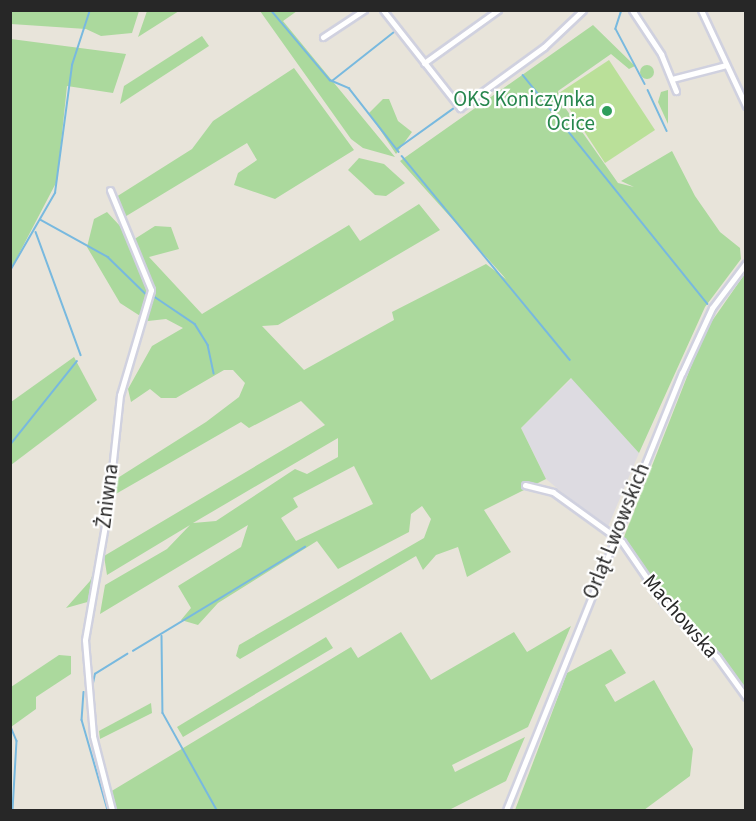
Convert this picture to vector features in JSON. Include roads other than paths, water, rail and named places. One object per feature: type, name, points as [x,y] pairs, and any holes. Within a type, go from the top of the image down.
[{"type":"street","points":[[323,37],[364,10]]},
{"type":"street","points":[[383,10],[460,108],[544,47],[583,10]]},
{"type":"street","points":[[424,63],[498,10]]},
{"type":"street","points":[[632,10],[676,90]]},
{"type":"street","points":[[701,10],[746,106]]},
{"type":"street","points":[[672,79],[726,65]]},
{"type":"street","name":"Żniwna","points":[[110,190],[151,290],[122,386],[108,508],[85,640],[93,736],[112,810]]},
{"type":"street","name":"Orląt Lwowskich","points":[[506,810],[614,537],[702,327],[746,263]]},
{"type":"street","name":"Machowska","points":[[525,485],[553,492],[614,537],[746,697]]},
{"type":"waterway","points":[[10,271],[55,193],[72,65],[90,10]]},
{"type":"waterway","points":[[271,10],[330,80],[349,88],[399,152]]},
{"type":"waterway","points":[[622,10],[616,29],[645,84]]},
{"type":"waterway","points":[[332,81],[394,32]]},
{"type":"waterway","points":[[523,75],[708,304]]},
{"type":"waterway","points":[[460,104],[500,76]]},
{"type":"waterway","points":[[648,90],[667,131]]},
{"type":"waterway","points":[[397,149],[454,108]]},
{"type":"waterway","points":[[402,156],[570,360]]},
{"type":"waterway","points":[[41,220],[108,257],[147,295]]},
{"type":"waterway","points":[[36,232],[81,355]]},
{"type":"waterway","points":[[155,297],[195,324],[208,345],[214,373]]},
{"type":"waterway","points":[[10,445],[77,361]]},
{"type":"waterway","points":[[133,651],[305,547]]},
{"type":"waterway","points":[[162,636],[163,713],[217,810]]},
{"type":"waterway","points":[[92,688],[95,674],[127,654]]},
{"type":"waterway","points":[[84,692],[82,720],[108,810]]},
{"type":"waterway","points":[[11,727],[17,741],[13,810]]},
{"type":"place","name":"OKS Koniczynka Ocice","points":[[607,111]]}]
